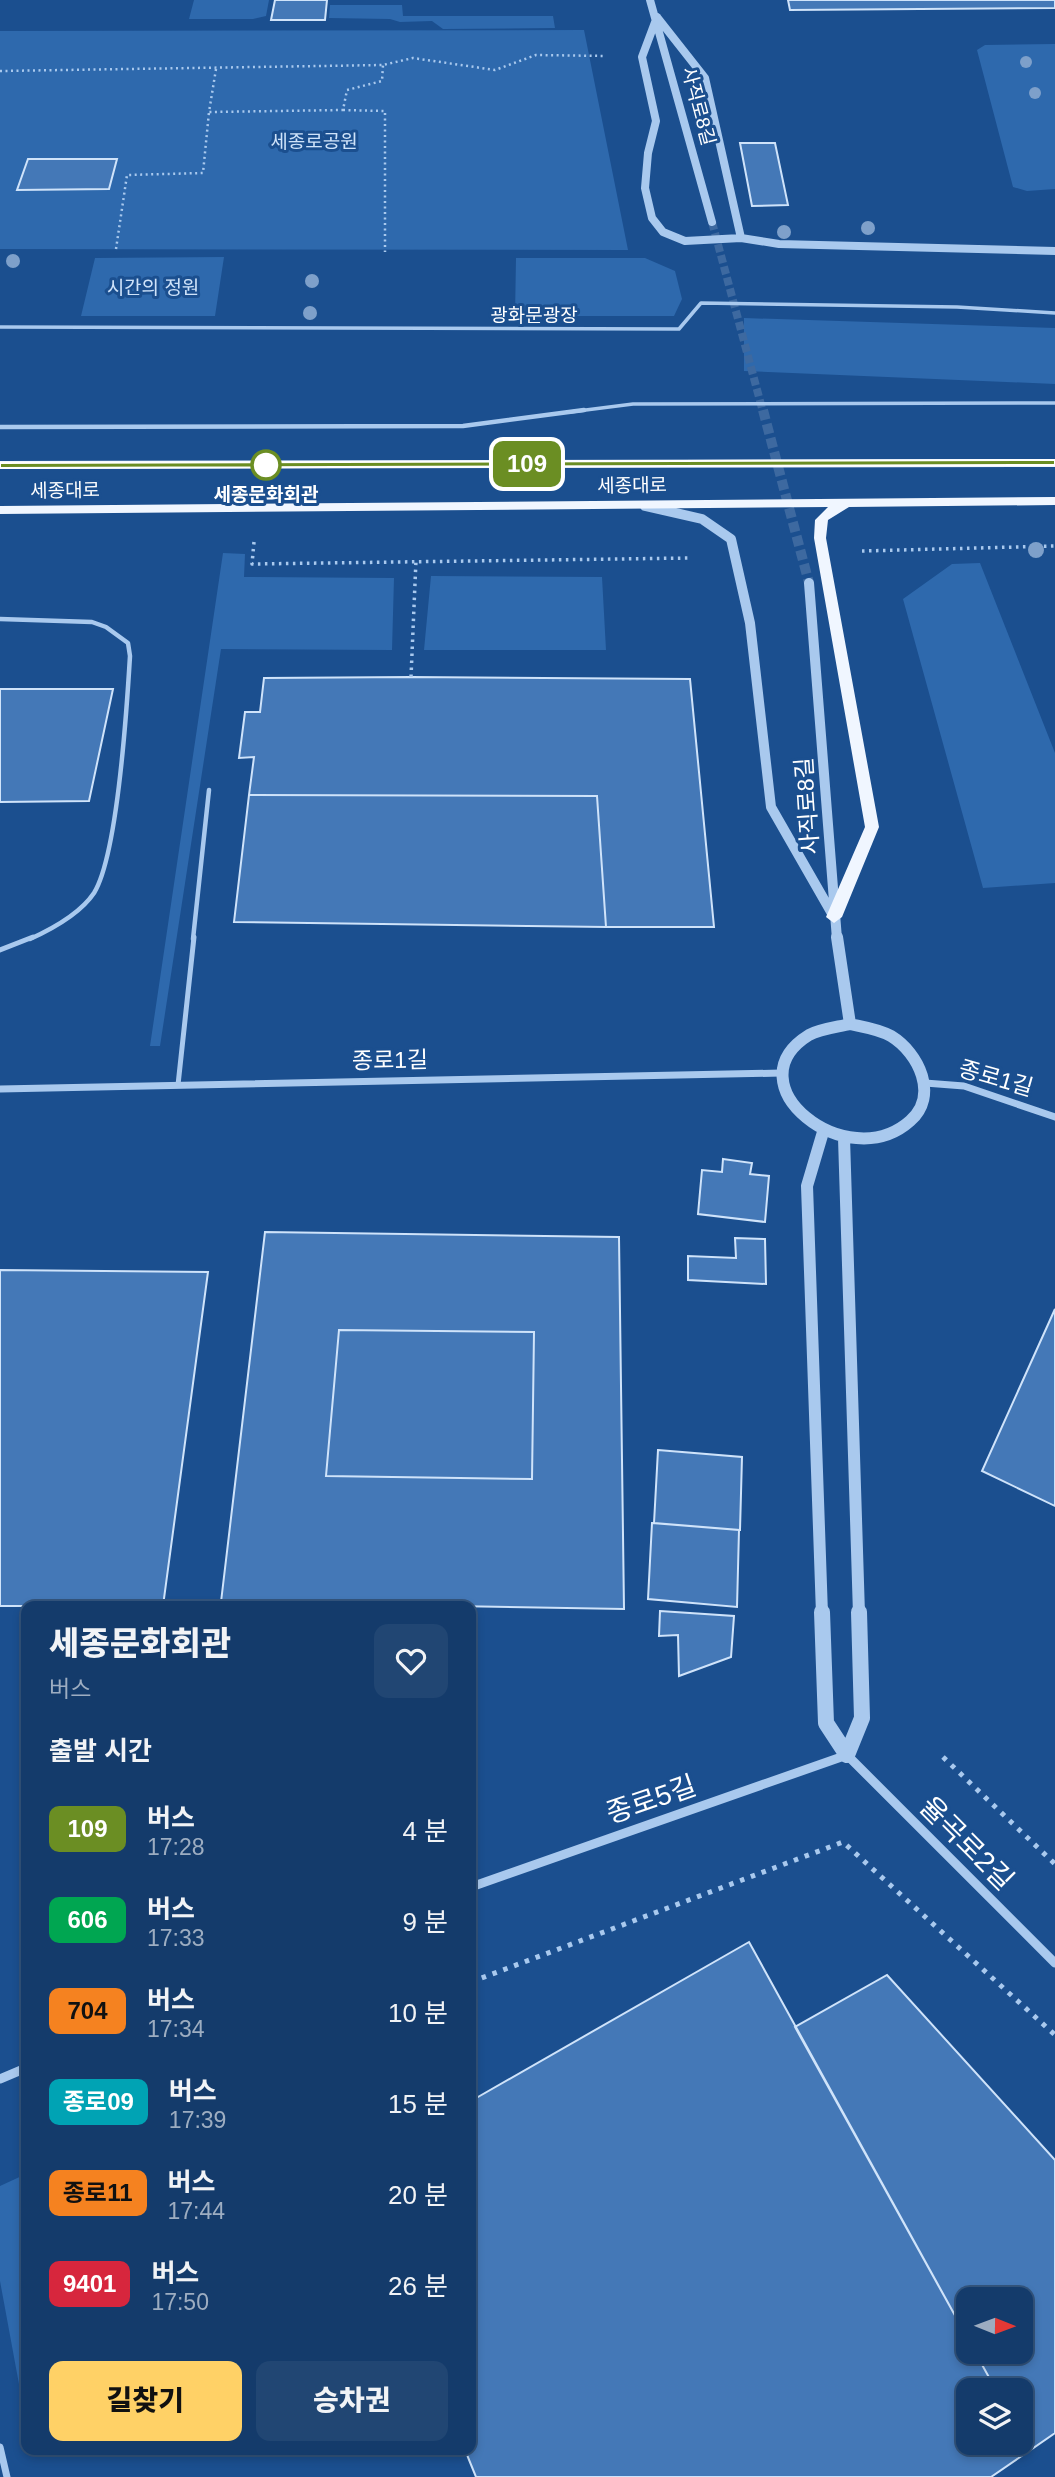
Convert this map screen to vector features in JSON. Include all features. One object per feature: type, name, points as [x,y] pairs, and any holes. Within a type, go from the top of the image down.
[{"type":"main road","name":"세종대로","points":[[0,465],[1055,463]]},
{"type":"main road","name":"세종대로","points":[[0,510],[1055,501]]},
{"type":"main road","points":[[834,917],[872,827],[819,522],[826,512],[866,503]]},
{"type":"street","name":"사직로8길","points":[[650,0],[657,17],[712,222]]},
{"type":"street","points":[[657,17],[642,57],[656,121],[648,153],[645,188],[652,218],[663,232],[685,241],[709,242],[741,237],[804,245],[1055,251]]},
{"type":"street","points":[[657,17],[705,78],[741,237]]},
{"type":"street","name":"광화문광장","points":[[0,327],[678,329],[701,303],[957,307],[1055,313]]},
{"type":"street","points":[[0,426],[463,426],[633,404],[1055,403]]},
{"type":"street","points":[[630,505],[681,511],[708,521],[731,539],[750,623],[771,807],[834,917]]},
{"type":"street","name":"사직로8길","points":[[809,583],[834,917],[850,1024]]},
{"type":"street","name":"종로1길","points":[[850,1024],[872,1028],[892,1037],[909,1049],[920,1065],[925,1083],[924,1100],[917,1115],[904,1127],[886,1136],[844,1138],[822,1132],[804,1121],[782,1090],[781,1073],[785,1056],[795,1043],[811,1032],[850,1024]]},
{"type":"street","name":"종로1길","points":[[0,1088],[781,1073]]},
{"type":"street","name":"종로1길","points":[[925,1083],[964,1086],[1055,1117]]},
{"type":"street","points":[[822,1132],[807,1186],[826,1723],[847,1755]]},
{"type":"street","points":[[844,1138],[862,1718],[847,1755]]},
{"type":"street","name":"종로5길","points":[[476,1885],[847,1755]]},
{"type":"street","name":"율곡로2길","points":[[847,1755],[1055,1963]]},
{"type":"street","points":[[0,2079],[21,2070]]},
{"type":"lane","points":[[0,619],[92,622],[106,627],[128,643],[130,656],[108,855],[97,890],[76,913],[27,941],[0,950]]},
{"type":"lane","points":[[178,1085],[209,790]]},
{"type":"lane","points":[[0,2446],[7,2477]]},
{"type":"path","points":[[0,71],[383,65],[414,58],[495,69],[536,55],[642,57]]},
{"type":"path","points":[[343,110],[347,90],[382,81],[383,65]]},
{"type":"path","points":[[116,249],[127,175],[203,173],[216,69]]},
{"type":"path","points":[[209,112],[385,111],[385,252]]},
{"type":"path","points":[[255,537],[252,564],[699,558]]},
{"type":"path","points":[[854,552],[889,548],[1055,546]]},
{"type":"path","points":[[411,677],[415,560]]},
{"type":"path","points":[[943,1757],[1055,1864]]},
{"type":"path","points":[[476,1980],[843,1842],[1055,2035]]},
{"type":"green space","points":[[194,0],[269,0],[266,16],[253,19],[189,19]]},
{"type":"green space","points":[[330,5],[402,5],[403,16],[553,16],[555,28],[443,29],[432,21],[329,18]]},
{"type":"green space","name":"세종로공원","points":[[584,30],[628,250],[0,249],[0,31]]},
{"type":"green space","points":[[1055,44],[1055,189],[1027,191],[1013,187],[977,50],[985,45]]},
{"type":"green space","name":"시간의 정원","points":[[224,257],[215,316],[81,316],[95,258]]},
{"type":"green space","points":[[516,258],[645,258],[675,271],[682,299],[674,316],[515,316]]},
{"type":"green space","points":[[744,318],[1055,328],[1055,384],[744,371]]},
{"type":"green space","points":[[223,553],[245,554],[244,577],[394,578],[392,650],[221,649],[160,1046],[150,1046]]},
{"type":"green space","points":[[980,563],[1055,753],[1055,883],[983,888],[903,599],[952,564]]},
{"type":"green space","points":[[431,576],[602,577],[606,650],[424,650]]},
{"type":"green space","points":[[21,2176],[21,2395],[0,2281],[0,2186]]},
{"type":"building","points":[[275,0],[327,0],[325,20],[271,20]]},
{"type":"building","points":[[788,0],[1055,0],[1055,8],[790,10]]},
{"type":"building","points":[[740,143],[775,143],[788,205],[752,206]]},
{"type":"building","points":[[28,159],[117,159],[109,189],[17,190]]},
{"type":"building","points":[[264,678],[690,679],[714,927],[606,927],[597,796],[249,795],[254,757],[239,758],[245,712],[260,712]]},
{"type":"building","points":[[0,689],[113,689],[89,801],[0,802]]},
{"type":"building","points":[[249,795],[597,796],[606,927],[234,922]]},
{"type":"building","points":[[723,1159],[752,1163],[750,1174],[769,1176],[765,1222],[698,1214],[702,1170],[722,1172]]},
{"type":"building","points":[[265,1232],[619,1237],[624,1609],[476,1606],[476,1601],[221,1601]]},
{"type":"building","points":[[735,1238],[765,1239],[766,1284],[688,1280],[688,1256],[736,1258]]},
{"type":"building","points":[[0,1270],[208,1272],[164,1601],[21,1601],[21,1606],[0,1606]]},
{"type":"building","points":[[1055,1309],[1055,1506],[982,1471]]},
{"type":"building","points":[[339,1330],[534,1332],[532,1479],[326,1476]]},
{"type":"building","points":[[658,1450],[742,1457],[740,1530],[654,1523]]},
{"type":"building","points":[[652,1523],[739,1530],[737,1607],[648,1599]]},
{"type":"building","points":[[660,1611],[734,1616],[731,1657],[679,1676],[678,1635],[659,1636]]},
{"type":"building","points":[[749,1942],[956,2317],[956,2364],[982,2364],[989,2378],[956,2378],[956,2455],[1023,2455],[991,2477],[476,2477],[467,2455],[476,2455],[476,2098]]},
{"type":"building","points":[[887,1975],[1055,2160],[1055,2433],[1033,2448],[1033,2378],[989,2378],[982,2364],[1033,2364],[1033,2287],[956,2287],[956,2317],[795,2027]]},
{"type":"tunnel","points":[[712,222],[763,412]]},
{"type":"tunnel","points":[[763,410],[809,583]]},
{"type":"bus line","name":"109","points":[[0,465],[1055,463]]},
{"type":"place","name":"세종문화회관","points":[[266,465]]}]
